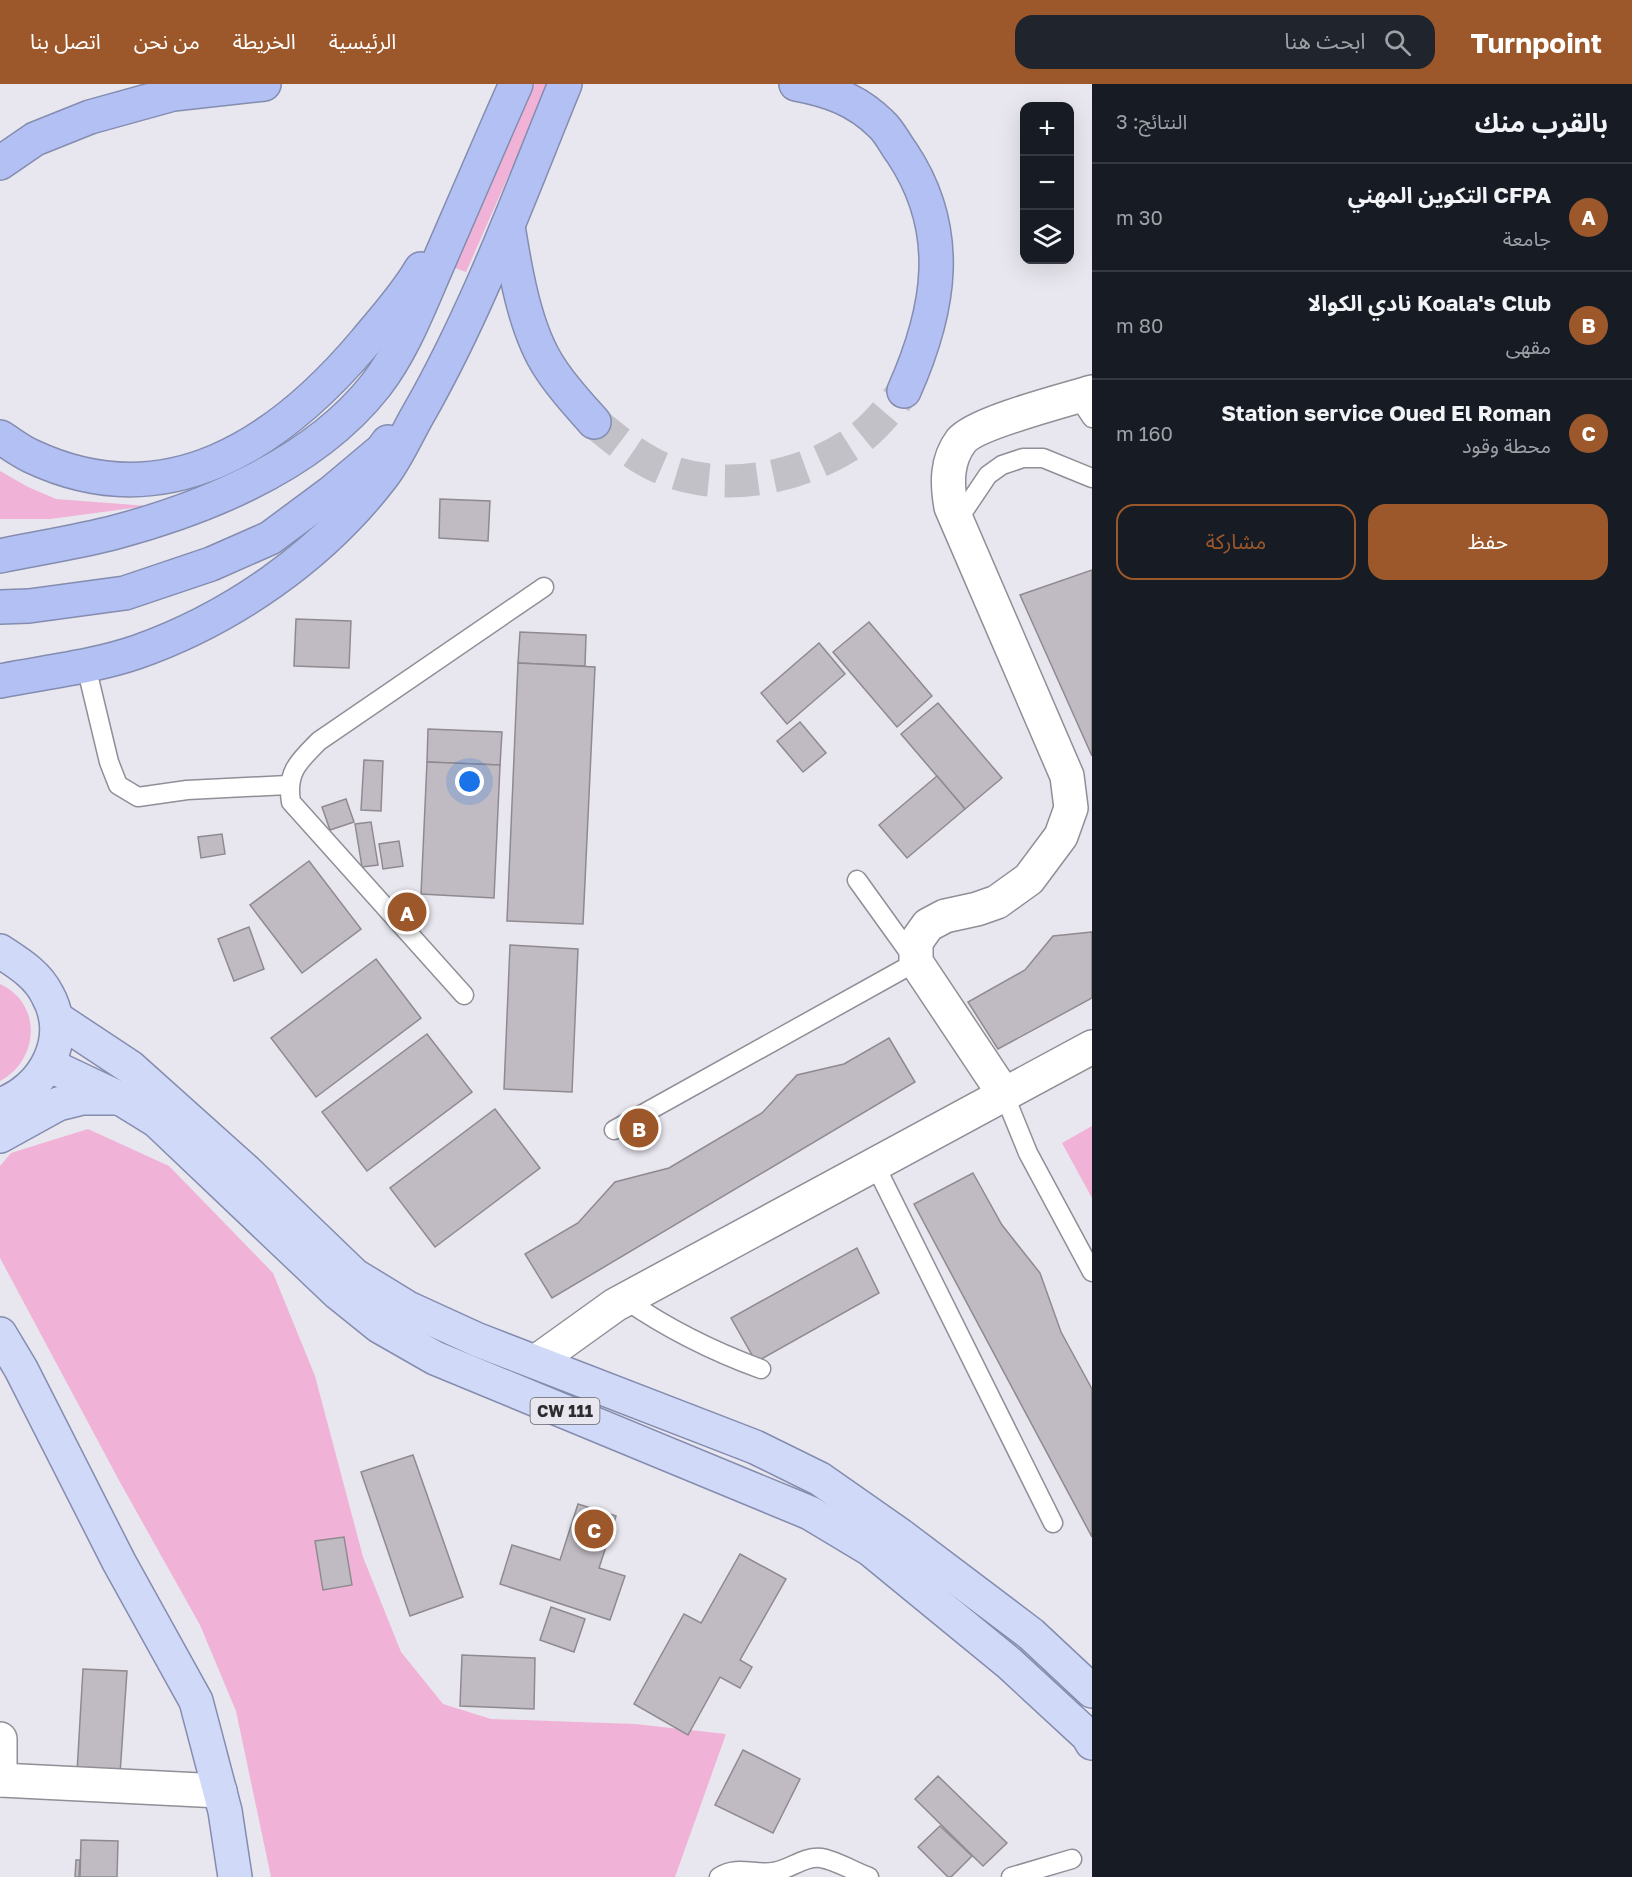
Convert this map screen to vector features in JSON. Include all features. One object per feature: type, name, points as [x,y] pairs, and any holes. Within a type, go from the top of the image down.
[{"type":"highway","points":[[0,163],[34,139],[90,117],[173,94],[264,84]]},
{"type":"highway","points":[[0,556],[116,532],[201,504],[264,476],[291,461],[334,429],[377,384],[407,335],[516,84]]},
{"type":"highway","points":[[0,681],[86,666],[137,652],[182,634],[287,572],[337,528],[382,477],[445,367],[508,226],[566,84]]},
{"type":"highway","points":[[796,84],[829,91],[854,101],[883,125],[916,175],[929,209],[937,248],[935,282],[929,323],[904,391]]},
{"type":"highway","points":[[0,436],[28,455],[59,468],[126,480],[162,478],[189,472],[231,455],[255,442],[329,383],[417,276],[472,186]]},
{"type":"highway","points":[[508,226],[516,276],[530,325],[548,366],[594,422]]},
{"type":"highway","points":[[0,608],[125,593],[210,564],[270,538],[332,492],[382,450],[445,367]]},
{"type":"main road","points":[[0,1105],[14,1100],[34,1085],[48,1065],[56,1042],[56,1018],[48,994],[33,974],[4,956]]},
{"type":"main road","points":[[56,1018],[130,1067],[246,1171],[354,1275],[408,1308],[478,1340],[537,1361],[755,1448],[820,1479],[900,1535],[1031,1634],[1092,1690]]},
{"type":"main road","name":"CW 111","points":[[48,1065],[118,1098],[157,1121],[338,1293],[380,1326],[435,1358],[810,1513],[870,1549],[1009,1663],[1088,1736],[1092,1743]]},
{"type":"main road","points":[[0,1136],[58,1104],[82,1098],[118,1098]]},
{"type":"main road","points":[[0,1334],[21,1369],[119,1562],[196,1701],[220,1791],[235,1877]]},
{"type":"street","points":[[1004,1094],[916,962],[916,942],[928,925],[945,916],[997,902],[1029,879],[1061,836],[1071,808],[1067,776],[951,507],[947,481],[953,456],[963,438],[990,423],[1087,402]]},
{"type":"street","points":[[537,1361],[626,1300],[1092,1047]]},
{"type":"street","points":[[0,1739],[0,1780],[220,1791]]},
{"type":"lane","points":[[957,521],[988,475],[1002,465],[1023,458],[1043,458],[1092,478]]},
{"type":"lane","points":[[464,995],[291,802],[288,785],[297,763],[320,741],[544,587]]},
{"type":"lane","points":[[86,666],[112,770],[118,785],[138,797],[187,790],[288,785]]},
{"type":"lane","points":[[614,1130],[916,962],[857,880]]},
{"type":"lane","points":[[1004,1094],[1028,1153],[1092,1272]]},
{"type":"lane","points":[[874,1165],[1053,1523]]},
{"type":"lane","points":[[626,1300],[695,1342],[761,1369]]},
{"type":"lane","points":[[719,1877],[727,1872],[749,1870],[770,1873],[786,1870],[806,1859],[822,1858],[869,1877]]},
{"type":"lane","points":[[1011,1877],[1072,1859]]},
{"type":"shaded area","points":[[535,84],[549,84],[466,272],[455,268]]},
{"type":"shaded area","points":[[0,471],[56,499],[148,506],[50,519],[0,519]]},
{"type":"shaded area","points":[[0,984],[14,993],[24,1005],[31,1032],[22,1060],[13,1072],[0,1081]]},
{"type":"shaded area","points":[[1092,1126],[1092,1198],[1062,1143]]},
{"type":"shaded area","points":[[88,1129],[169,1166],[273,1273],[315,1376],[363,1557],[401,1652],[443,1704],[491,1719],[635,1724],[726,1734],[675,1877],[271,1877],[236,1711],[200,1625],[121,1484],[0,1258],[0,1166],[11,1153]]},
{"type":"building","points":[[440,499],[490,501],[488,541],[439,538]]},
{"type":"building","points":[[1092,570],[1092,756],[1020,595]]},
{"type":"building","points":[[296,619],[351,621],[349,668],[294,666]]},
{"type":"building","points":[[869,622],[932,696],[897,727],[833,652]]},
{"type":"building","points":[[520,632],[586,635],[585,666],[518,663]]},
{"type":"building","points":[[819,643],[845,674],[787,724],[761,693]]},
{"type":"building","points":[[518,663],[595,667],[583,924],[507,921]]},
{"type":"building","points":[[938,703],[1002,778],[965,809],[901,734]]},
{"type":"building","points":[[800,722],[826,753],[803,772],[777,741]]},
{"type":"building","points":[[428,729],[502,732],[500,765],[427,762]]},
{"type":"building","points":[[364,760],[383,761],[381,811],[361,810]]},
{"type":"building","points":[[427,762],[500,765],[494,898],[421,894]]},
{"type":"building","points":[[937,776],[965,809],[907,858],[879,825]]},
{"type":"building","points":[[346,799],[354,822],[330,830],[322,807]]},
{"type":"building","points":[[371,822],[378,865],[362,867],[355,824]]},
{"type":"building","points":[[222,834],[225,854],[201,858],[198,837]]},
{"type":"building","points":[[399,841],[403,866],[383,869],[379,844]]},
{"type":"building","points":[[309,861],[361,929],[302,973],[250,905]]},
{"type":"building","points":[[249,927],[264,969],[234,981],[218,939]]},
{"type":"building","points":[[1092,932],[1092,998],[998,1049],[968,1002],[1025,970],[1053,936]]},
{"type":"building","points":[[510,945],[578,949],[572,1092],[504,1089]]},
{"type":"building","points":[[376,959],[421,1018],[316,1097],[271,1038]]},
{"type":"building","points":[[427,1034],[472,1092],[367,1171],[322,1112]]},
{"type":"building","points":[[889,1038],[915,1082],[552,1298],[525,1254],[578,1223],[615,1182],[669,1168],[762,1113],[797,1075],[844,1064]]},
{"type":"building","points":[[495,1109],[540,1168],[435,1247],[390,1188]]},
{"type":"building","points":[[973,1173],[1002,1225],[1040,1273],[1061,1332],[1092,1389],[1092,1537],[914,1204]]},
{"type":"building","points":[[857,1248],[879,1293],[756,1362],[731,1318]]},
{"type":"building","points":[[413,1455],[463,1597],[410,1616],[361,1472]]},
{"type":"building","points":[[578,1504],[616,1516],[599,1568],[625,1576],[610,1620],[500,1584],[512,1545],[560,1560]]},
{"type":"building","points":[[344,1537],[352,1585],[323,1590],[315,1541]]},
{"type":"building","points":[[740,1554],[786,1579],[740,1660],[752,1667],[740,1688],[720,1677],[688,1735],[634,1704],[684,1614],[701,1623]]},
{"type":"building","points":[[551,1607],[585,1619],[574,1652],[540,1640]]},
{"type":"building","points":[[462,1655],[535,1658],[534,1709],[460,1706]]},
{"type":"building","points":[[83,1669],[127,1671],[120,1774],[77,1772]]},
{"type":"building","points":[[743,1750],[800,1779],[773,1833],[715,1805]]},
{"type":"building","points":[[938,1776],[1007,1843],[983,1866],[915,1799]]},
{"type":"building","points":[[940,1826],[972,1856],[951,1877],[948,1877],[918,1847]]},
{"type":"building","points":[[81,1840],[118,1841],[117,1877],[80,1877]]},
{"type":"building","points":[[76,1860],[80,1860],[79,1877],[75,1877]]},
{"type":"tunnel","points":[[594,422],[642,458],[673,473],[699,479],[753,480],[806,467],[853,443],[874,426],[904,391]]},
{"type":"place","name":"CFPA التكوين المهني","points":[[407,912]]},
{"type":"place","name":"Koala's Club نادي الكوالا","points":[[639,1128]]},
{"type":"place","name":"Station service Oued El Roman","points":[[594,1529]]}]
